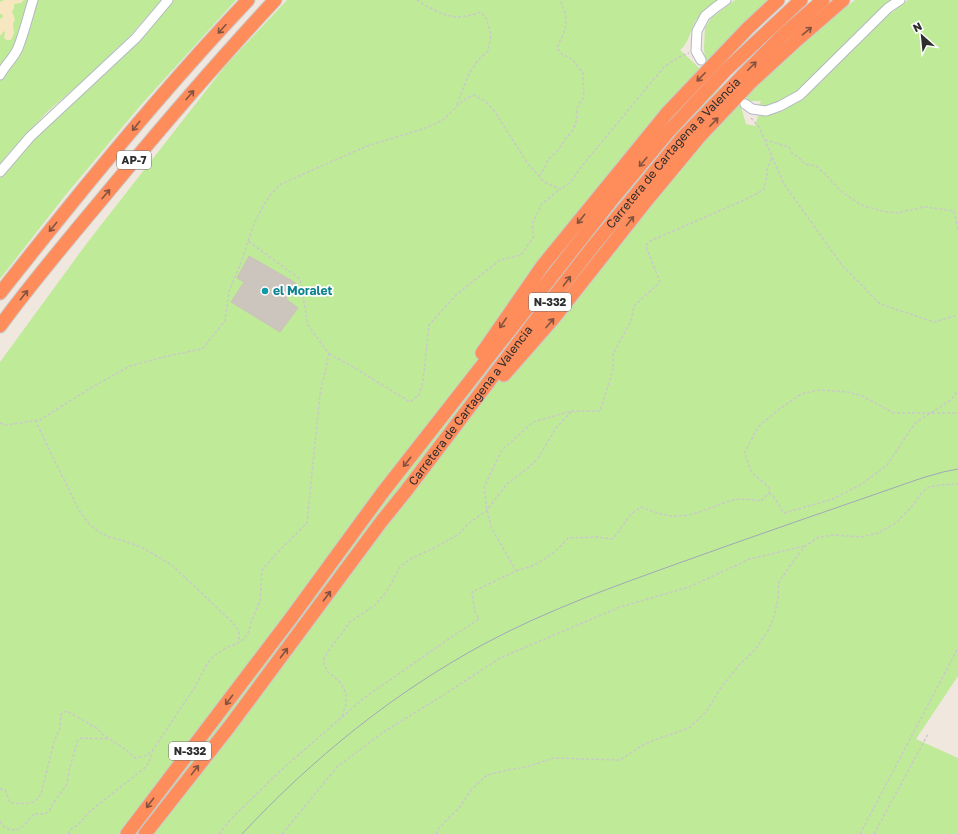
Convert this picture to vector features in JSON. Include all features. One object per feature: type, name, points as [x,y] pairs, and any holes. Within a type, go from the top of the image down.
[{"type":"highway","name":"AP-7","points":[[0,293],[153,105],[248,0]]},
{"type":"highway","name":"AP-7","points":[[0,326],[57,253],[143,149],[234,45],[276,0]]},
{"type":"highway","name":"N-332","points":[[420,446],[543,265],[668,112],[748,28],[778,0]]},
{"type":"highway","name":"Carretera de Cartagena a Valencia","points":[[127,834],[291,618],[384,492],[614,197],[668,132],[726,70],[801,0]]},
{"type":"highway","name":"Carretera de Cartagena a Valencia","points":[[146,834],[229,727],[382,522],[594,245],[677,144],[784,34],[823,0]]},
{"type":"highway","points":[[406,491],[447,447],[500,380],[553,319],[646,200],[700,136],[750,84],[798,39],[843,0]]},
{"type":"street","points":[[0,74],[17,50],[33,0]]},
{"type":"street","points":[[0,172],[30,137],[136,38],[168,0]]},
{"type":"street","points":[[701,60],[696,51],[697,31],[705,16],[726,0]]},
{"type":"street","points":[[749,107],[766,111],[780,106],[800,95],[888,8],[900,0]]},
{"type":"path","points":[[417,0],[426,6],[455,17],[467,16],[481,12],[486,18],[491,34],[488,51],[478,60],[469,74],[457,104]]},
{"type":"path","points":[[539,176],[548,160],[558,150],[573,130],[576,122],[577,109],[584,97],[583,73],[573,60],[562,54],[557,48],[566,23],[565,13],[560,0]]},
{"type":"path","points":[[248,241],[300,279],[308,326],[329,354],[353,366],[410,402],[420,395],[429,325],[457,294],[500,260],[521,255],[534,236],[532,224],[542,204],[560,189],[566,187],[664,67],[679,57],[696,51]]},
{"type":"path","points":[[0,423],[6,425],[40,420],[130,366],[202,349],[225,322],[229,291],[242,263],[253,226],[264,204],[281,184],[367,146],[423,129],[443,120],[467,98],[474,96],[486,102],[495,112],[528,164],[544,182],[560,189]]},
{"type":"path","points":[[749,107],[750,117],[759,127],[784,184],[840,264],[880,304],[934,322],[958,315]]},
{"type":"path","points":[[764,140],[789,147],[792,153],[805,164],[816,166],[842,192],[860,205],[896,213],[924,207],[954,211],[958,229]]},
{"type":"path","points":[[516,571],[491,527],[484,487],[502,450],[533,422],[572,411],[600,411],[613,370],[613,354],[631,321],[634,306],[660,282],[646,247],[648,242],[736,204],[764,189],[767,169],[772,157]]},
{"type":"path","points":[[68,834],[72,828],[81,822],[89,812],[146,767],[153,750],[192,692],[207,664],[213,657],[227,647],[239,642],[249,631],[251,622],[260,601],[262,570],[307,523],[320,394],[329,354]]},
{"type":"path","points":[[958,390],[952,399],[930,413],[915,423],[887,465],[862,484],[833,499],[784,513],[774,497],[769,493],[770,489],[752,473],[746,458],[745,452],[760,425],[801,394],[819,390],[848,392],[862,396],[894,412],[930,413],[958,413]]},
{"type":"path","points":[[342,717],[346,704],[346,694],[341,683],[327,671],[323,661],[350,622],[375,605],[387,591],[400,567],[412,558],[436,547],[458,534],[468,524],[487,510],[507,484],[528,468],[538,458],[556,428],[572,411]]},
{"type":"path","points":[[36,420],[79,510],[89,524],[101,533],[143,548],[169,563],[233,623],[239,630],[239,642]]},
{"type":"path","points":[[282,834],[337,767],[385,731],[500,658],[620,607],[689,587],[750,559],[805,546],[819,537],[834,535],[861,537],[878,533],[896,523],[914,504],[922,492],[929,487],[958,484]]},
{"type":"path","points":[[219,834],[281,770],[364,698],[479,619],[475,612],[472,592],[516,571],[533,566],[549,556],[568,538],[596,537],[612,539],[631,514],[641,507],[660,514],[684,516],[735,500],[761,501],[769,493]]},
{"type":"path","points":[[436,834],[439,828],[459,808],[472,789],[487,775],[526,767],[554,758],[620,760],[646,743],[689,728],[706,712],[720,689],[739,665],[755,650],[769,629],[775,613],[779,582],[805,546]]},
{"type":"path","points":[[860,834],[958,648]]},
{"type":"path","points":[[0,789],[5,790],[10,803],[31,804],[38,799],[41,794],[54,742],[60,728],[61,714],[67,711],[98,729],[102,734],[125,749],[135,758],[145,756],[153,750]]},
{"type":"path","points":[[874,834],[928,734]]},
{"type":"path","points":[[0,821],[2,826],[7,829],[18,829],[21,828],[34,814],[45,814],[49,811],[66,786],[78,740],[82,738],[109,739]]},
{"type":"green space","points":[[0,0],[161,0],[131,35],[84,80],[47,112],[0,164]]},
{"type":"green space","points":[[174,0],[236,0],[140,106],[64,197],[0,279],[0,178],[40,133],[127,53]]},
{"type":"green space","points":[[287,0],[719,0],[697,18],[687,40],[680,50],[741,107],[746,124],[755,126],[758,116],[780,112],[806,95],[821,82],[866,35],[908,0],[958,0],[958,676],[916,739],[958,758],[958,834],[0,834],[0,362],[87,243],[226,65]]},
{"type":"green space","points":[[735,0],[770,0],[707,62],[705,59],[704,48],[705,28],[711,18]]},
{"type":"green space","points":[[855,0],[894,0],[799,90],[775,104],[764,106],[759,105],[761,101],[747,101],[746,95],[771,70],[826,22]]},
{"type":"sand","points":[[4,0],[24,0],[21,3],[14,4],[12,12],[15,19],[13,24],[14,33],[11,40],[4,38],[4,31],[0,36],[0,19],[3,17],[2,14],[0,14],[0,2]]},
{"type":"building","name":"el Moralet","points":[[249,256],[296,283],[286,299],[298,308],[280,332],[231,302],[244,282],[237,278]]},
{"type":"tram line","points":[[242,834],[269,806],[325,754],[355,729],[418,684],[450,663],[484,644],[557,609],[657,571],[922,478],[958,469]]},
{"type":"place","name":"el Moralet","points":[[265,291]]}]
